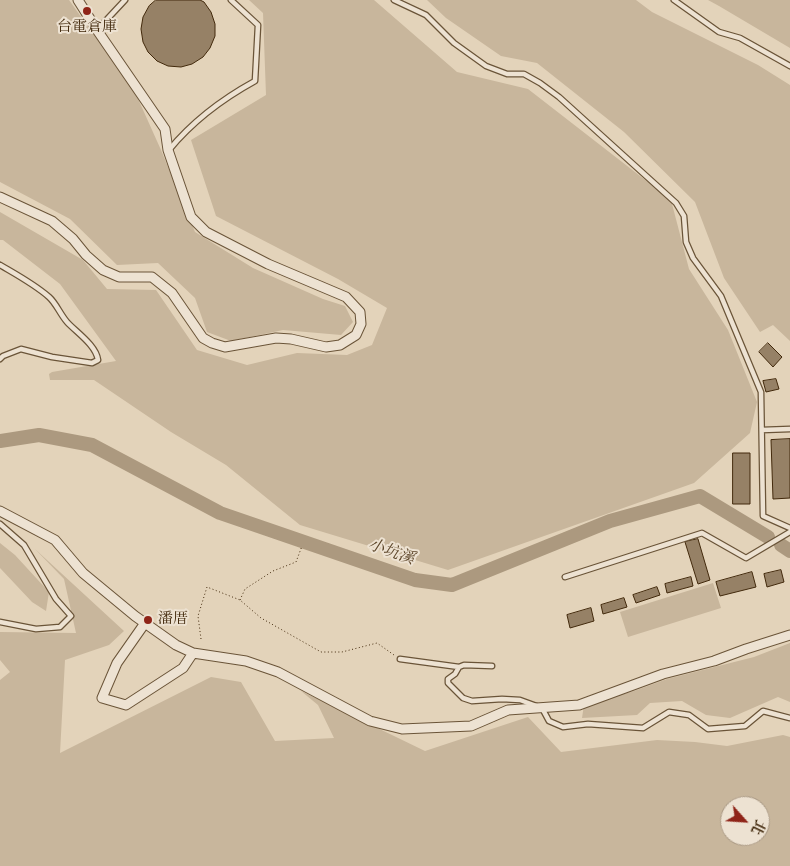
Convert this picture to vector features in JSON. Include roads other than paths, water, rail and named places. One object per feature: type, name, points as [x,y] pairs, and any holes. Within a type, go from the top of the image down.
[{"type":"street","points":[[0,197],[52,221],[104,270],[119,277],[152,276],[172,293],[203,338],[212,343],[226,347],[276,338],[291,339],[326,347],[340,346],[356,335],[361,324],[360,312],[346,297],[268,264],[206,232],[191,217],[168,150],[165,129],[78,0]]},
{"type":"street","points":[[0,511],[55,540],[83,573],[134,616],[162,636],[194,653],[246,661],[278,672],[370,722],[402,729],[471,726],[508,710],[579,705],[663,674],[714,661],[790,635]]},
{"type":"street","points":[[145,623],[117,664],[102,698],[126,705],[183,668],[194,653]]},
{"type":"lane","points":[[97,30],[126,0]]},
{"type":"lane","points":[[168,150],[178,138],[229,95],[255,81],[258,25],[231,0]]},
{"type":"lane","points":[[394,0],[426,15],[454,43],[486,66],[507,74],[524,74],[540,83],[559,97],[676,203],[684,216],[686,242],[693,258],[721,296],[761,392],[763,516],[790,528]]},
{"type":"lane","points":[[674,0],[719,32],[740,38],[790,66]]},
{"type":"lane","points":[[0,266],[51,298],[66,321],[93,348],[98,360],[92,363],[52,357],[21,349],[3,356],[0,360]]},
{"type":"lane","points":[[762,430],[790,429]]},
{"type":"lane","points":[[0,524],[24,546],[56,599],[71,616],[60,627],[36,630],[0,622]]},
{"type":"lane","points":[[565,577],[702,533],[746,558],[790,532]]},
{"type":"lane","points":[[400,659],[459,667],[464,665],[492,666]]},
{"type":"lane","points":[[459,667],[455,674],[448,679],[448,683],[463,698],[472,701],[520,700],[542,708],[550,721],[563,726],[588,724],[643,728],[669,712],[689,715],[708,729],[745,726],[763,711],[790,718]]},
{"type":"waterway","name":"小坑溪","points":[[0,441],[39,435],[92,445],[220,513],[415,580],[452,585],[610,521],[700,496],[768,537]]},
{"type":"waterway","name":"小坑溪","points":[[781,545],[790,551]]},
{"type":"place","name":"台電倉庫","points":[[87,11]]},
{"type":"place","name":"潘厝","points":[[148,620]]}]
